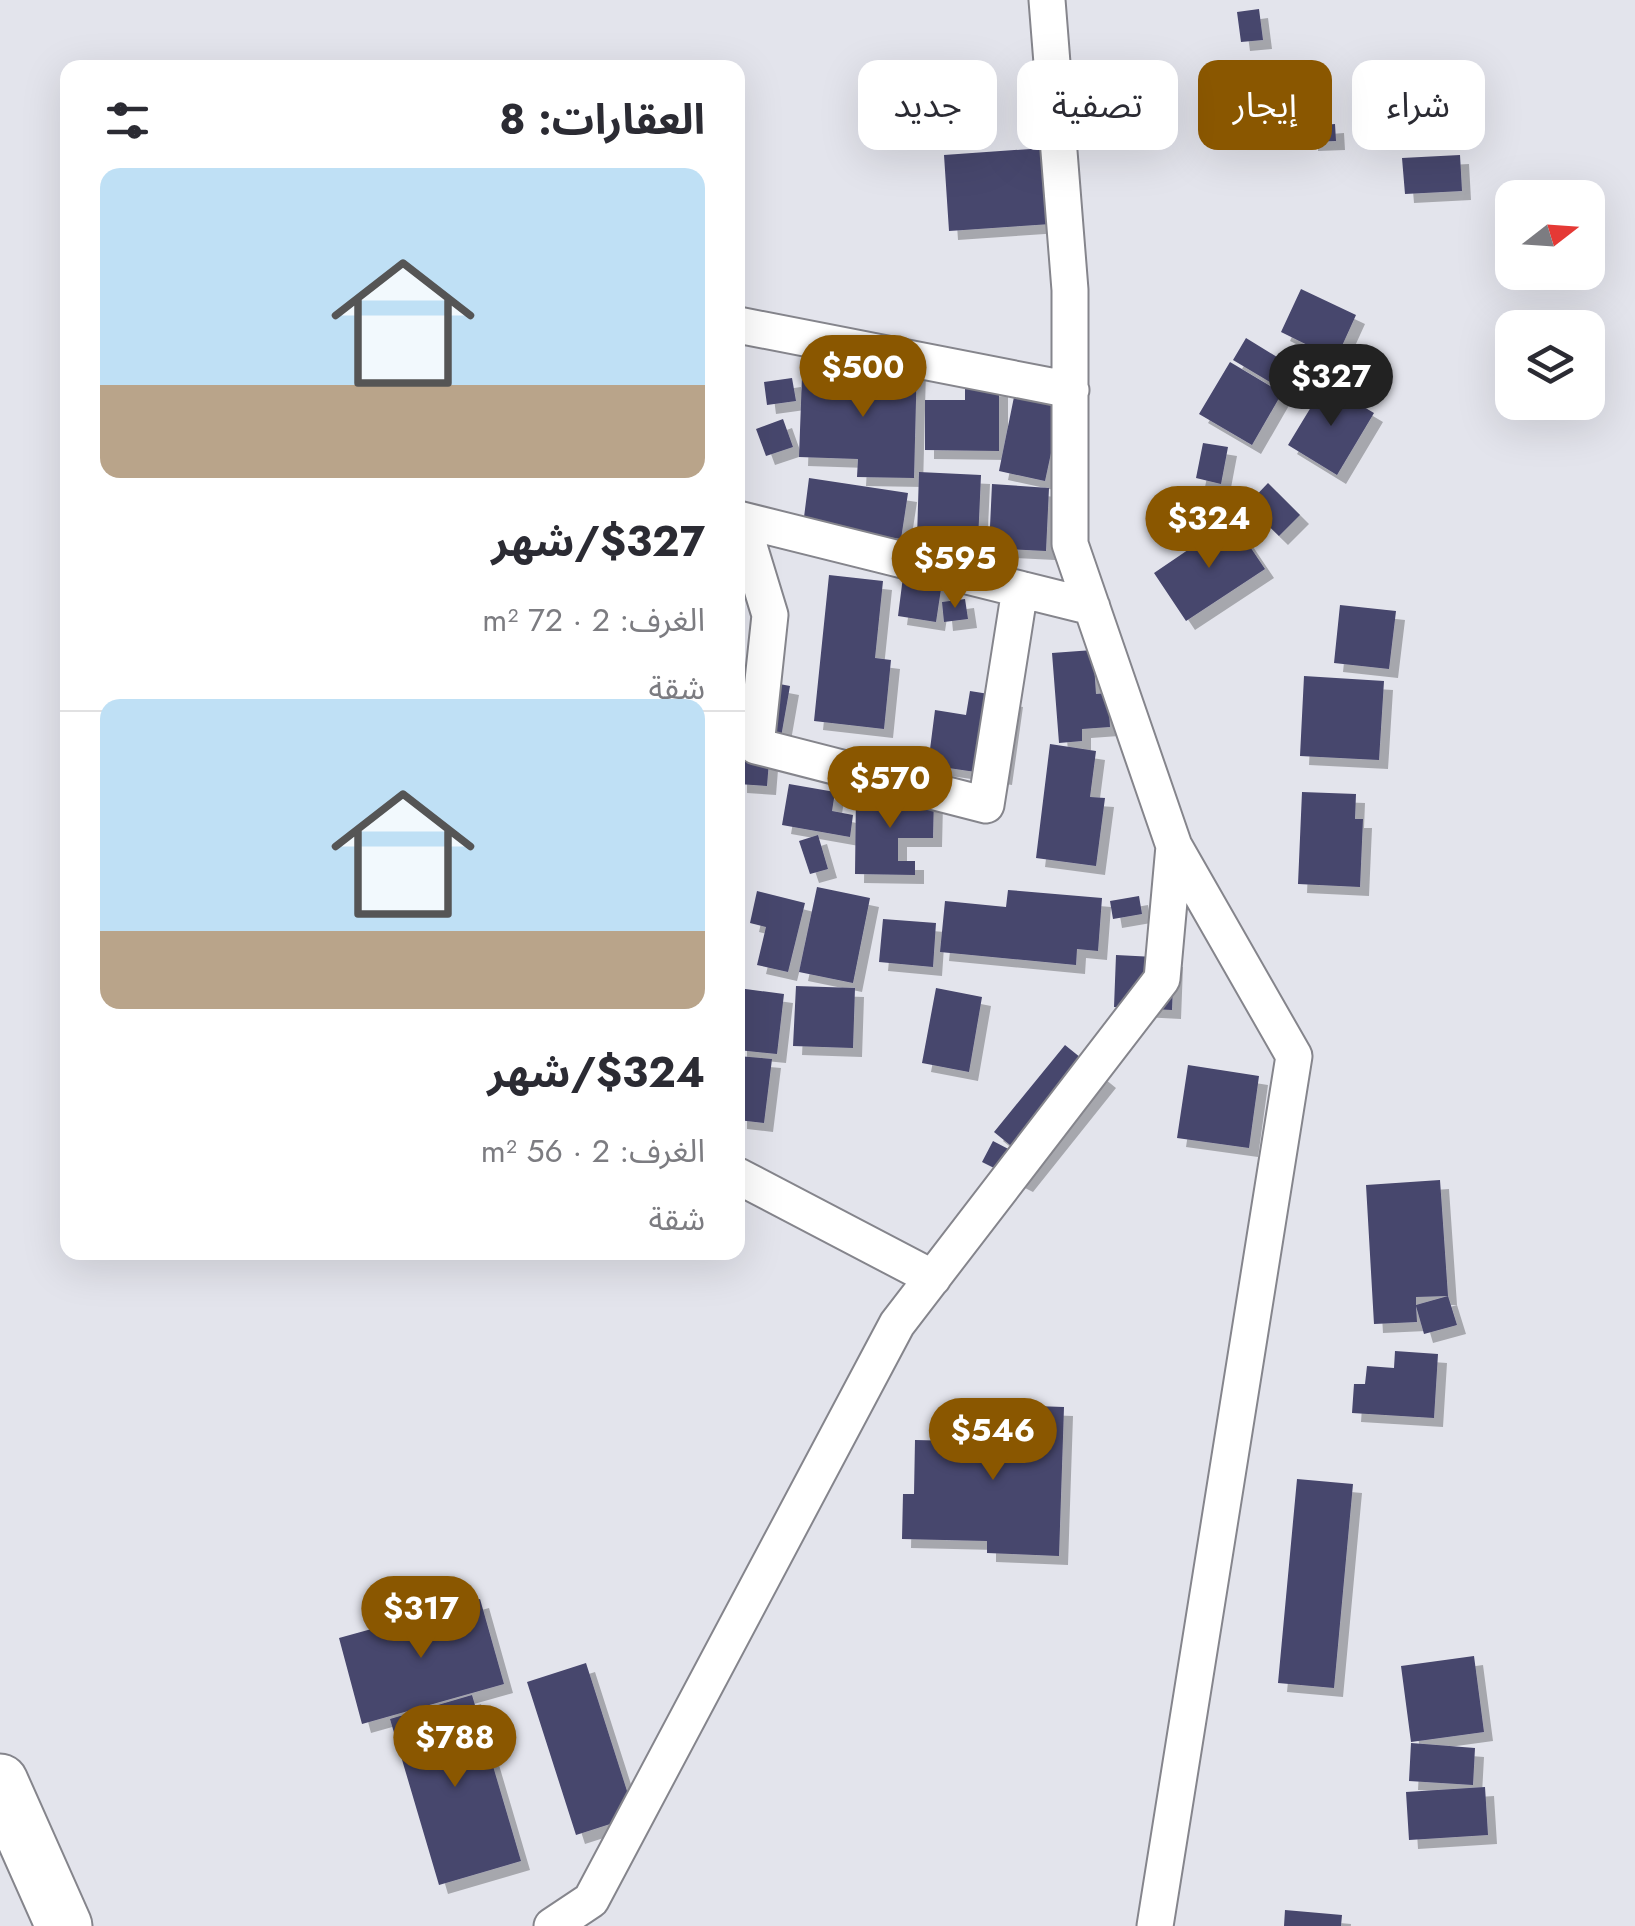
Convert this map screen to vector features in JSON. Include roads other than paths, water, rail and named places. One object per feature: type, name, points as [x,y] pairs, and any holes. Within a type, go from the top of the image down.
[{"type":"highway","points":[[0,1782],[64,1926]]},
{"type":"street","points":[[1047,0],[1070,290],[1070,544],[1174,846],[1294,1056],[1155,1926]]},
{"type":"street","points":[[745,327],[1071,390]]},
{"type":"street","points":[[745,520],[1092,607]]},
{"type":"street","points":[[745,538],[770,615],[756,746],[986,805],[1020,589]]},
{"type":"street","points":[[552,1926],[590,1900],[896,1324],[1162,980],[1174,846]]},
{"type":"street","points":[[745,1180],[933,1278]]}]
